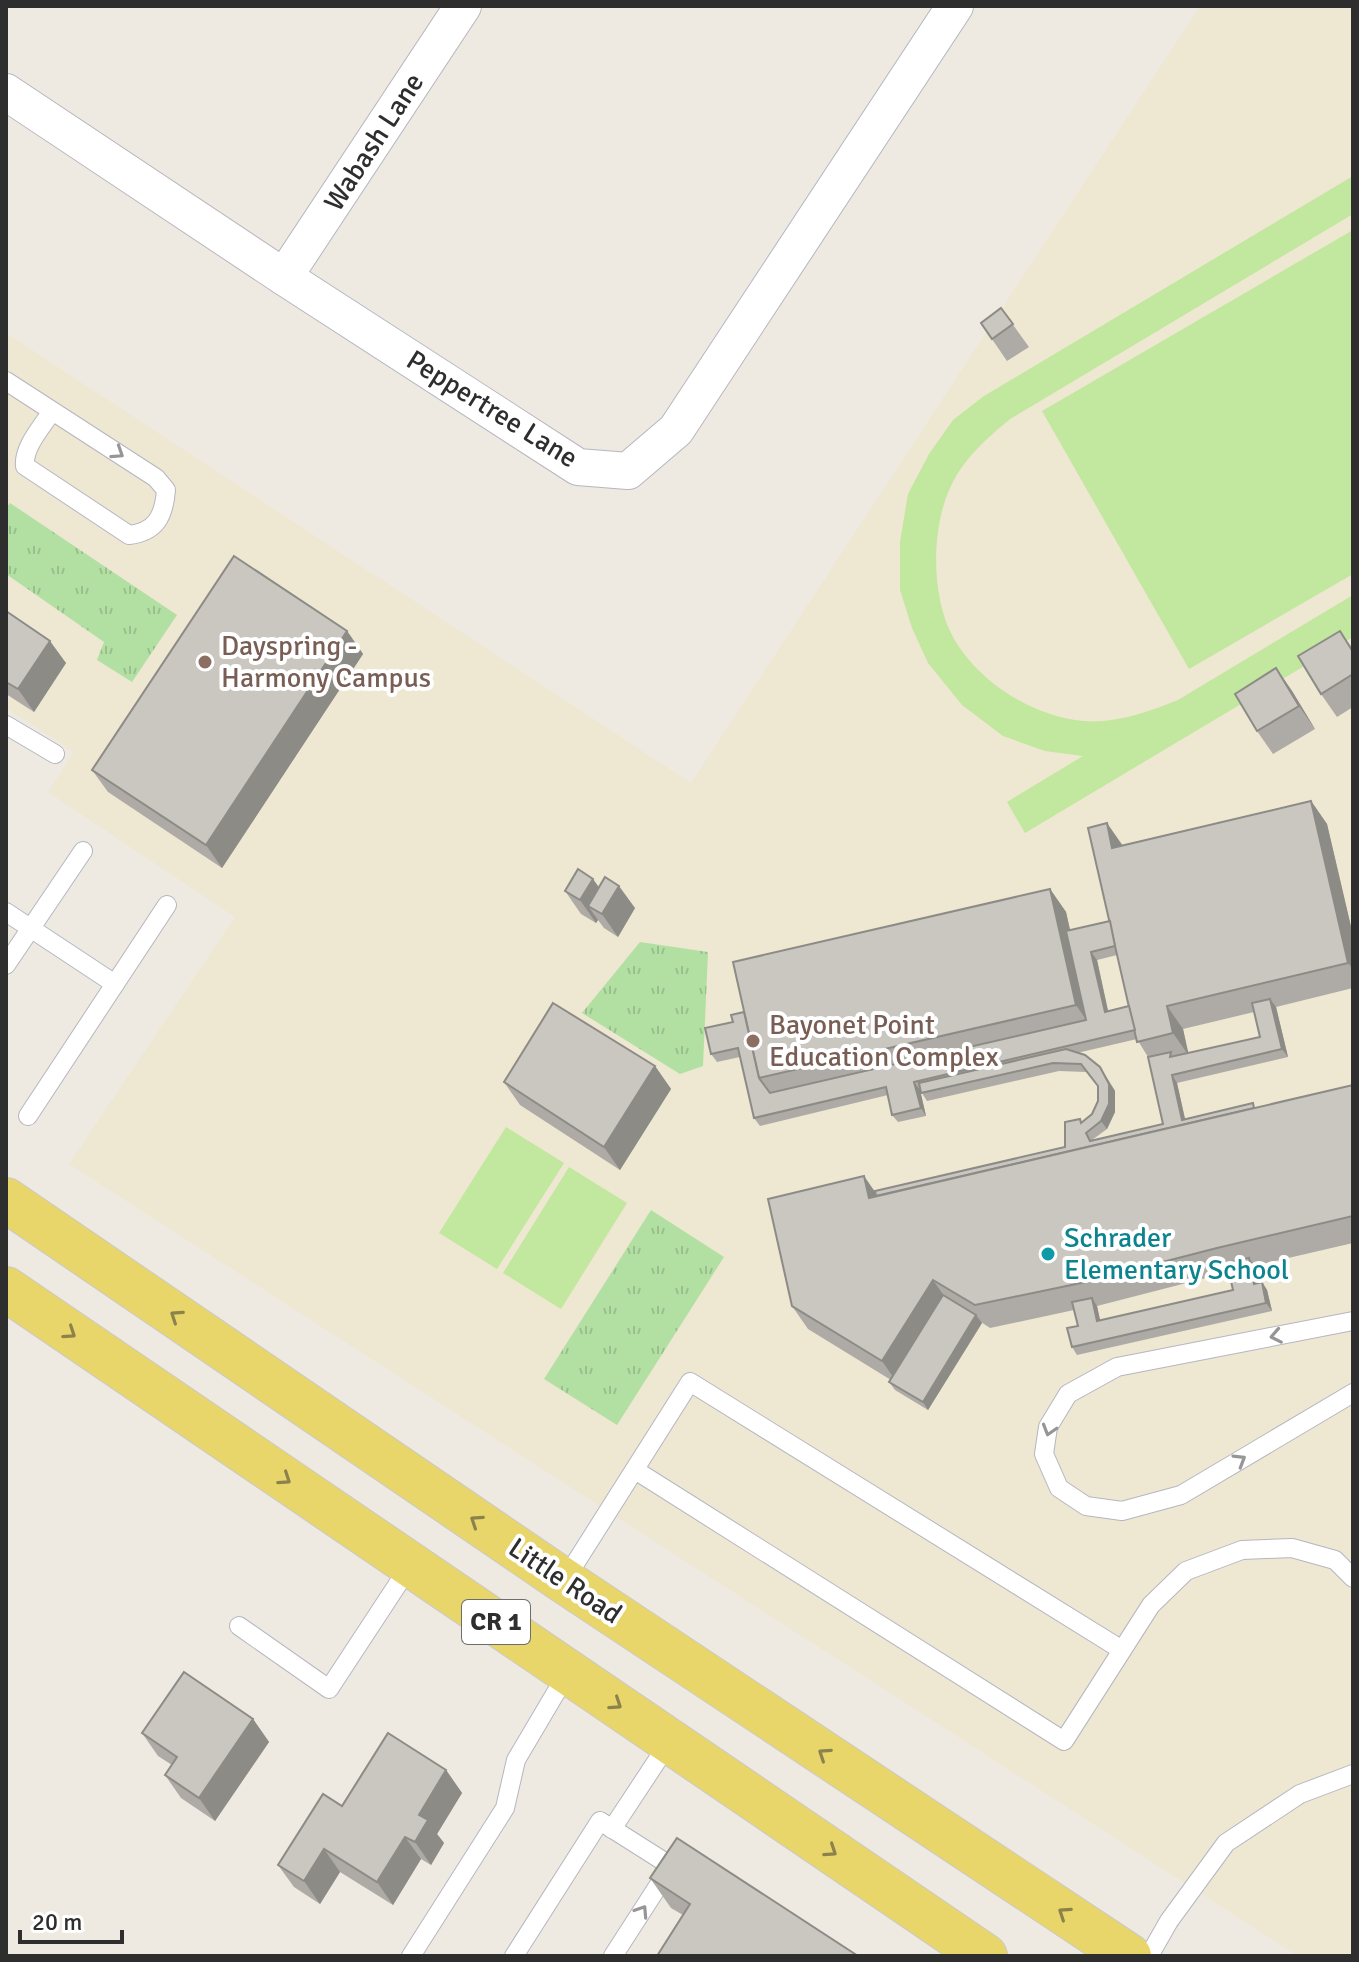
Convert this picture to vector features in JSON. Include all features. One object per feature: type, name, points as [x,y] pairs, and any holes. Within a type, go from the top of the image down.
[{"type":"main road","name":"Little Road","points":[[6,1200],[564,1581],[1129,1956]]},
{"type":"main road","name":"CR 1","points":[[6,1289],[985,1956]]},
{"type":"street","name":"Wabash Lane","points":[[284,277],[463,6]]},
{"type":"street","name":"Peppertree Lane","points":[[6,92],[578,467],[628,471],[676,430],[955,6]]},
{"type":"lane","points":[[6,381],[156,478],[166,490],[165,505],[155,524],[143,533],[129,535],[25,466],[24,458],[29,446],[52,411]]},
{"type":"lane","points":[[9,734],[55,754]]},
{"type":"lane","points":[[6,965],[83,851]]},
{"type":"lane","points":[[28,1116],[167,905]]},
{"type":"lane","points":[[6,912],[115,984]]},
{"type":"lane","points":[[1353,1321],[1117,1367],[1068,1394],[1048,1427],[1044,1454],[1059,1488],[1086,1506],[1122,1511],[1181,1495],[1353,1393]]},
{"type":"lane","points":[[564,1581],[690,1382],[1122,1650]]},
{"type":"lane","points":[[635,1470],[1064,1741],[1151,1605],[1186,1571],[1242,1550],[1292,1548],[1335,1560],[1353,1578]]},
{"type":"lane","points":[[239,1626],[329,1689],[411,1564]]},
{"type":"lane","points":[[411,1956],[505,1808],[516,1760],[568,1672]]},
{"type":"lane","points":[[612,1829],[670,1741]]},
{"type":"lane","points":[[1149,1956],[1169,1921],[1226,1843],[1300,1794],[1353,1774]]},
{"type":"lane","points":[[514,1956],[600,1821],[671,1866],[613,1956]]},
{"type":"shaded area","name":"Bayonet Point Education Complex","points":[[1200,6],[1353,6],[1353,1956],[1298,1956],[69,1164],[235,917],[48,792],[74,752],[6,708],[6,333],[691,783]]},
{"type":"green space","points":[[1353,176],[1353,214],[1010,419],[968,459],[950,488],[939,523],[936,563],[941,603],[953,637],[977,668],[1008,694],[1064,718],[1083,721],[1119,719],[1178,700],[1353,595],[1353,637],[1025,833],[1007,802],[1083,756],[1045,751],[1003,736],[962,705],[928,663],[912,628],[900,590],[900,542],[908,494],[929,454],[953,420],[984,396]]},
{"type":"green space","points":[[1353,230],[1353,574],[1189,669],[1042,411]]},
{"type":"green space","points":[[10,503],[177,615],[132,682],[97,660],[104,642],[6,574],[6,508]]},
{"type":"green space","points":[[640,942],[708,952],[703,1066],[680,1074],[582,1013]]},
{"type":"green space","points":[[506,1127],[564,1163],[497,1269],[439,1233]]},
{"type":"green space","points":[[569,1167],[627,1203],[561,1309],[503,1273]]},
{"type":"green space","points":[[651,1210],[724,1257],[617,1425],[544,1379]]},
{"type":"building","points":[[1001,308],[1013,324],[992,339],[981,323]]},
{"type":"building","points":[[234,556],[347,631],[206,845],[92,770]]},
{"type":"building","points":[[6,611],[50,641],[18,689],[6,682]]},
{"type":"building","points":[[1340,631],[1353,652],[1353,674],[1321,694],[1298,656]]},
{"type":"building","points":[[1276,668],[1299,706],[1257,731],[1235,694]]},
{"type":"building","points":[[1311,801],[1348,963],[1167,1006],[1173,1033],[1137,1042],[1088,828],[1107,823],[1112,848]]},
{"type":"building","points":[[578,869],[593,879],[580,900],[565,891]]},
{"type":"building","points":[[605,877],[619,886],[602,914],[588,906]]},
{"type":"building","points":[[1050,889],[1076,1005],[759,1078],[733,962]]},
{"type":"building","points":[[1110,921],[1115,946],[1091,952],[1105,1012],[1129,1006],[1135,1030],[914,1082],[921,1108],[892,1115],[886,1087],[754,1118],[738,1048],[711,1054],[705,1028],[733,1022],[731,1015],[744,1012],[759,1078],[770,1093],[1086,1020],[1066,931]]},
{"type":"building","points":[[1270,999],[1282,1049],[1172,1075],[1182,1120],[1253,1103],[1254,1108],[876,1196],[875,1191],[1065,1147],[1065,1122],[1080,1119],[1081,1123],[1092,1114],[1098,1101],[1098,1086],[1081,1064],[1053,1063],[921,1093],[919,1083],[1066,1049],[1085,1055],[1100,1067],[1109,1084],[1109,1104],[1101,1121],[1086,1133],[1090,1141],[1163,1124],[1148,1057],[1171,1052],[1170,1057],[1260,1037],[1252,1003]]},
{"type":"building","points":[[553,1003],[655,1066],[604,1147],[504,1082]]},
{"type":"building","name":"Schrader Elementary School","points":[[1353,1085],[1353,1216],[1081,1283],[975,1305],[933,1280],[882,1361],[792,1306],[768,1199],[864,1176],[869,1198]]},
{"type":"building","points":[[1249,1258],[1254,1284],[1262,1282],[1266,1303],[1072,1347],[1067,1328],[1078,1326],[1072,1302],[1092,1298],[1097,1321],[1233,1290],[1227,1263]]},
{"type":"building","points":[[943,1295],[976,1315],[923,1402],[889,1382]]},
{"type":"building","points":[[184,1672],[253,1719],[199,1798],[165,1775],[177,1757],[142,1733]]},
{"type":"building","points":[[388,1733],[446,1770],[419,1815],[428,1820],[415,1842],[405,1837],[377,1882],[324,1849],[304,1881],[278,1865],[323,1794],[342,1806]]},
{"type":"building","points":[[677,1838],[858,1956],[657,1956],[690,1904],[650,1878]]},
{"type":"place","name":"Dayspring - Harmony Campus","points":[[205,662]]},
{"type":"place","name":"Bayonet Point Education Complex","points":[[753,1041]]},
{"type":"place","name":"Schrader Elementary School","points":[[1048,1254]]}]
